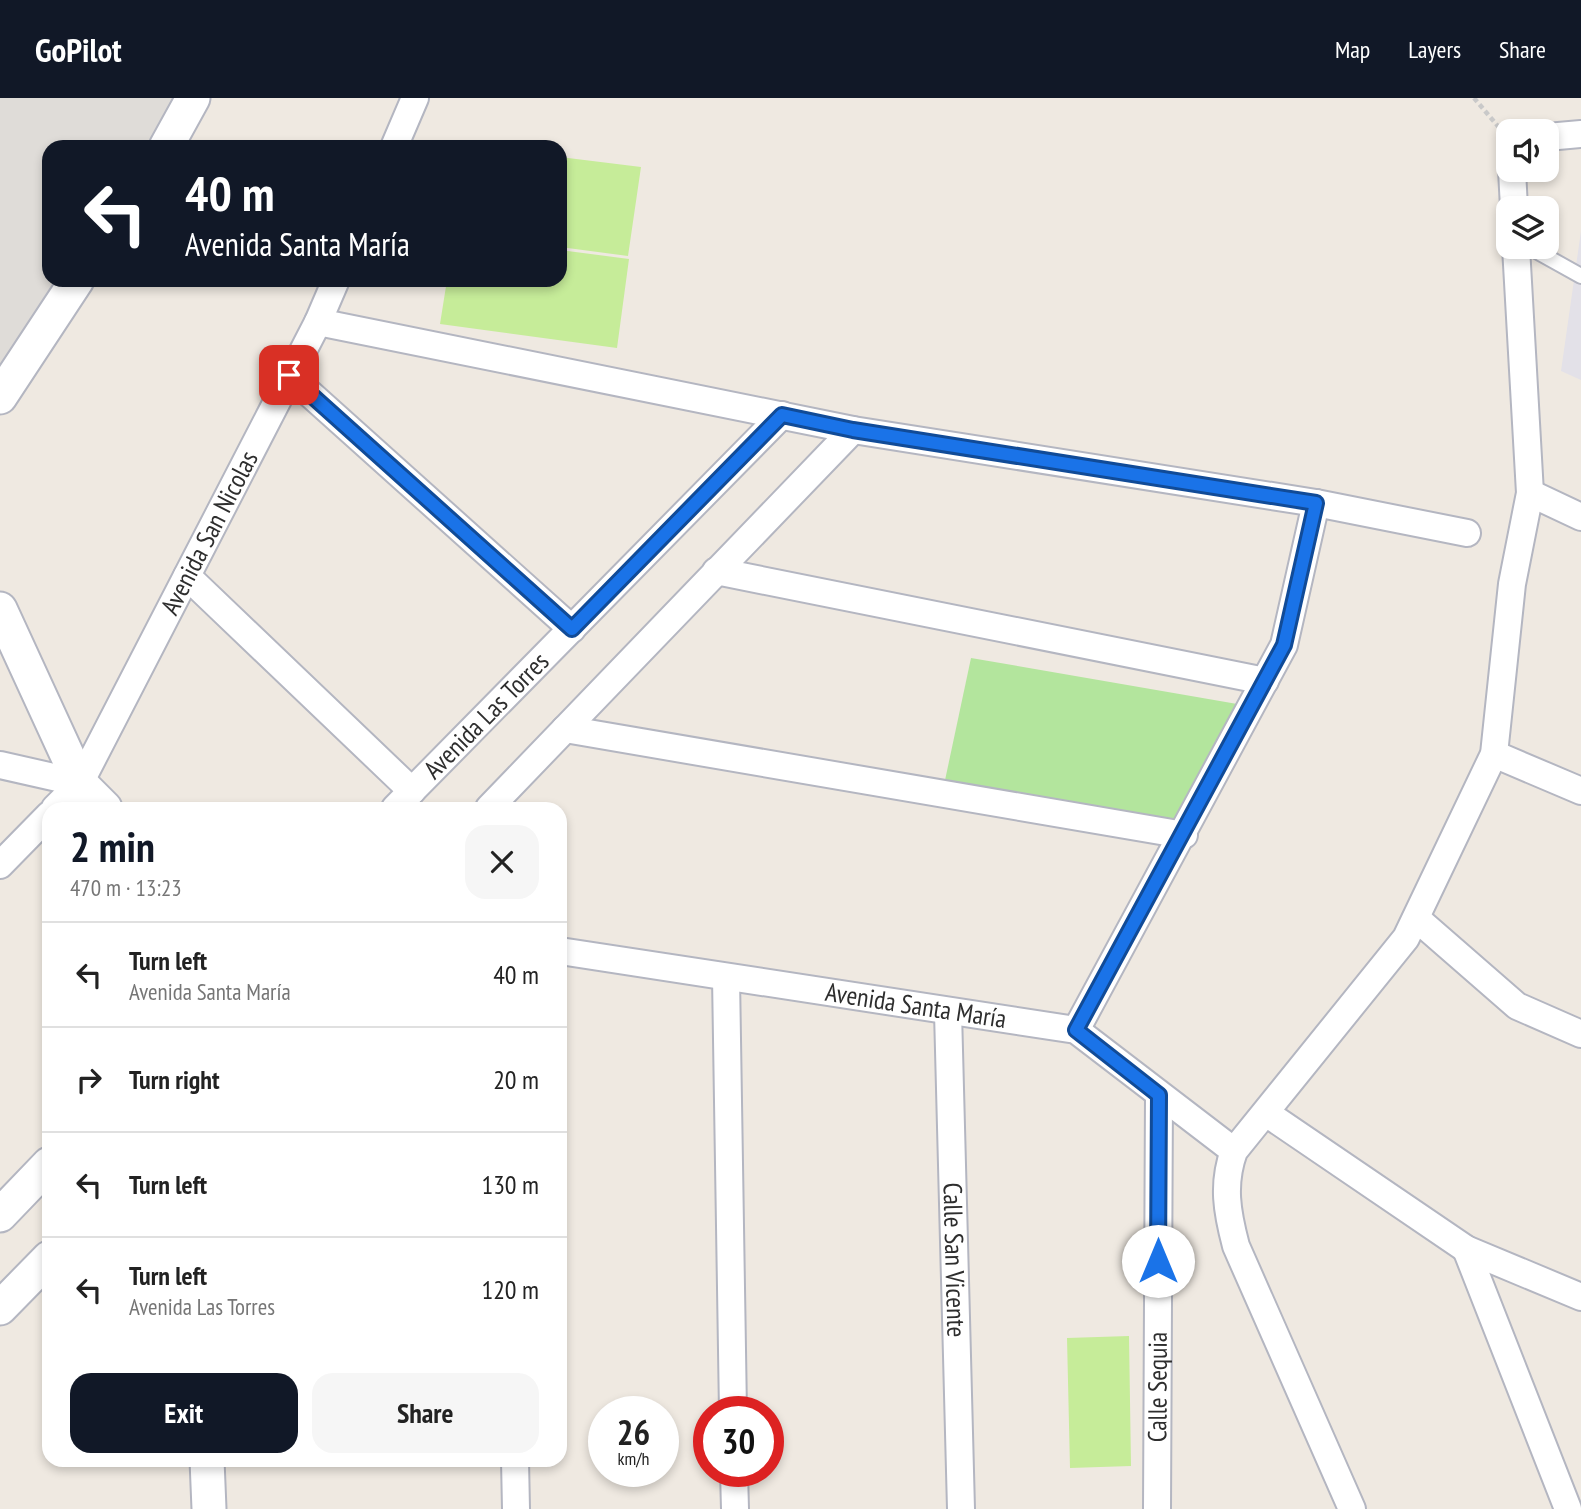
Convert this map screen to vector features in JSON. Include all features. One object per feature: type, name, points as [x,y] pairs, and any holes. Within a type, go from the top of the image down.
[{"type":"street","points":[[170,140],[193,98]]},
{"type":"street","points":[[397,140],[415,98]]},
{"type":"street","points":[[1559,136],[1581,134]]},
{"type":"street","points":[[1352,1509],[1236,1246],[1226,1209],[1230,1162],[1406,938],[1494,754],[1512,584],[1530,493],[1517,259]]},
{"type":"street","points":[[0,397],[72,287]]},
{"type":"street","name":"Avenida San Nicolas","points":[[61,802],[80,783],[318,322],[333,287]]},
{"type":"street","points":[[318,322],[853,430],[1316,503],[1467,533]]},
{"type":"street","points":[[289,375],[572,629]]},
{"type":"street","name":"Avenida Las Torres","points":[[404,800],[782,415]]},
{"type":"street","points":[[495,802],[853,430]]},
{"type":"street","points":[[1530,493],[1581,517]]},
{"type":"street","points":[[1230,1162],[1159,1095],[1076,1030],[1184,835],[1284,645],[1316,503]]},
{"type":"street","points":[[716,572],[1265,681]]},
{"type":"street","points":[[187,576],[404,800]]},
{"type":"street","points":[[0,609],[80,783],[99,802]]},
{"type":"street","points":[[565,729],[1184,835]]},
{"type":"street","points":[[1494,754],[1581,790]]},
{"type":"street","points":[[0,765],[80,783]]},
{"type":"street","points":[[0,864],[42,822]]},
{"type":"street","points":[[1416,918],[1517,1006],[1581,1034]]},
{"type":"street","name":"Avenida Santa María","points":[[567,952],[1076,1030]]},
{"type":"street","points":[[726,977],[733,1396]]},
{"type":"street","name":"Calle San Vicente","points":[[948,1012],[961,1509]]},
{"type":"street","name":"Calle Sequia","points":[[1157,1509],[1159,1095]]},
{"type":"street","points":[[1266,1113],[1466,1249],[1581,1297]]},
{"type":"street","points":[[0,1215],[42,1171]]},
{"type":"street","points":[[1466,1249],[1568,1509]]},
{"type":"street","points":[[0,1308],[42,1265]]},
{"type":"street","points":[[207,1467],[209,1509]]},
{"type":"street","points":[[515,1467],[516,1509]]},
{"type":"street","points":[[734,1487],[735,1509]]},
{"type":"lane","points":[[1551,259],[1581,276]]},
{"type":"path","points":[[1474,98],[1496,124]]},
{"type":"shaded area","points":[[0,98],[181,98],[156,140],[42,140],[42,287],[59,287],[0,372]]},
{"type":"shaded area","points":[[1581,231],[1581,380],[1561,371]]},
{"type":"green space","points":[[567,158],[641,167],[628,256],[567,248]]},
{"type":"green space","points":[[567,251],[629,259],[617,348],[440,324],[446,287],[567,287]]},
{"type":"green space","points":[[971,658],[1243,705],[1178,825],[944,785]]},
{"type":"green space","points":[[1129,1336],[1131,1466],[1070,1468],[1067,1338]]},
{"type":"route","points":[[289,375],[572,629],[782,415],[853,430],[1316,503],[1284,645],[1184,835],[1076,1030],[1159,1095],[1158,1261]]}]
